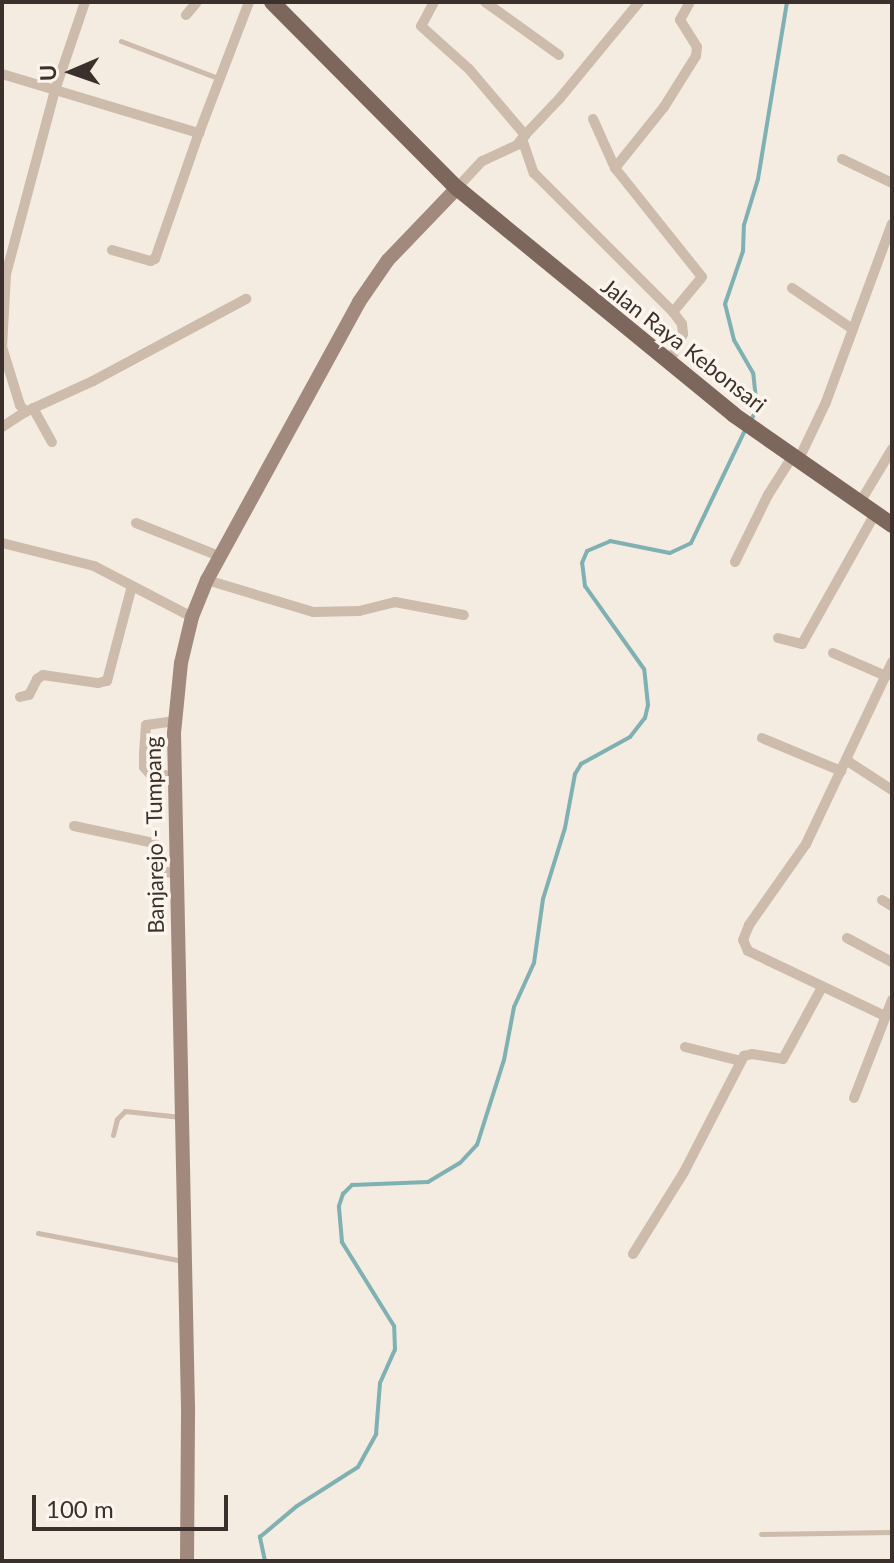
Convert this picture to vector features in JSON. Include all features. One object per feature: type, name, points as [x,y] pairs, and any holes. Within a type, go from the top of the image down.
[{"type":"main road","name":"Jalan Raya Kebonsari","points":[[272,2],[457,188],[734,415],[892,525]]},
{"type":"main road","name":"Banjarejo - Tumpang","points":[[187,1561],[185,1262],[175,776],[179,671],[192,617],[207,580],[368,287],[412,233],[457,188]]},
{"type":"street","points":[[52,442],[14,392],[3,353],[2,316],[6,274],[55,90],[85,2]]},
{"type":"street","points":[[186,15],[197,2]]},
{"type":"street","points":[[112,250],[150,261],[155,259],[249,2]]},
{"type":"street","points":[[434,2],[421,26],[469,69],[523,132],[534,173],[682,324],[683,334],[669,363]]},
{"type":"street","points":[[485,2],[559,55]]},
{"type":"street","points":[[457,188],[482,161],[540,122],[639,2]]},
{"type":"street","points":[[615,168],[664,107],[696,56],[697,47],[680,20],[690,2]]},
{"type":"street","points":[[2,74],[199,133]]},
{"type":"street","points":[[593,119],[615,168],[702,277],[673,312]]},
{"type":"street","points":[[842,159],[892,183]]},
{"type":"street","points":[[735,562],[768,495],[795,459],[826,402],[892,224]]},
{"type":"street","points":[[792,288],[851,328]]},
{"type":"street","points":[[2,427],[26,408],[93,381],[246,299]]},
{"type":"street","points":[[859,504],[892,449]]},
{"type":"street","points":[[778,638],[802,644],[875,514]]},
{"type":"street","points":[[136,523],[219,556]]},
{"type":"street","points":[[2,543],[94,566],[192,617]]},
{"type":"street","points":[[207,580],[313,612],[359,611],[395,602],[464,615]]},
{"type":"street","points":[[20,697],[30,694],[41,676],[107,681],[132,586]]},
{"type":"street","points":[[833,653],[886,676]]},
{"type":"street","points":[[885,1016],[821,989],[748,951],[743,940],[749,925],[806,844],[892,662]]},
{"type":"street","points":[[175,721],[146,725],[144,767],[149,773],[175,776]]},
{"type":"street","points":[[762,738],[841,771]]},
{"type":"street","points":[[846,760],[892,790]]},
{"type":"street","points":[[74,826],[154,843],[159,847],[159,869],[178,874]]},
{"type":"street","points":[[847,938],[892,962]]},
{"type":"street","points":[[633,1254],[684,1172],[741,1061],[752,1054],[783,1059],[821,989]]},
{"type":"street","points":[[854,1098],[892,1000]]},
{"type":"street","points":[[685,1047],[741,1061]]},
{"type":"lane","points":[[121,41],[219,78]]},
{"type":"lane","points":[[113,1135],[117,1119],[128,1110],[182,1118]]},
{"type":"lane","points":[[38,1233],[185,1262]]},
{"type":"lane","points":[[761,1534],[892,1532]]},
{"type":"waterway","points":[[751,420],[757,409],[753,373],[734,340],[725,304],[743,251],[744,225],[758,179],[787,2]]},
{"type":"waterway","points":[[265,1561],[260,1537],[297,1506],[358,1467],[376,1434],[380,1383],[395,1350],[394,1326],[342,1242],[339,1206],[343,1194],[352,1185],[428,1182],[460,1163],[477,1145],[504,1060],[514,1007],[534,963],[543,899],[565,828],[575,774],[581,764],[630,737],[645,718],[648,705],[644,669],[585,586],[582,563],[587,551],[610,541],[670,553],[691,543],[746,428]]}]
